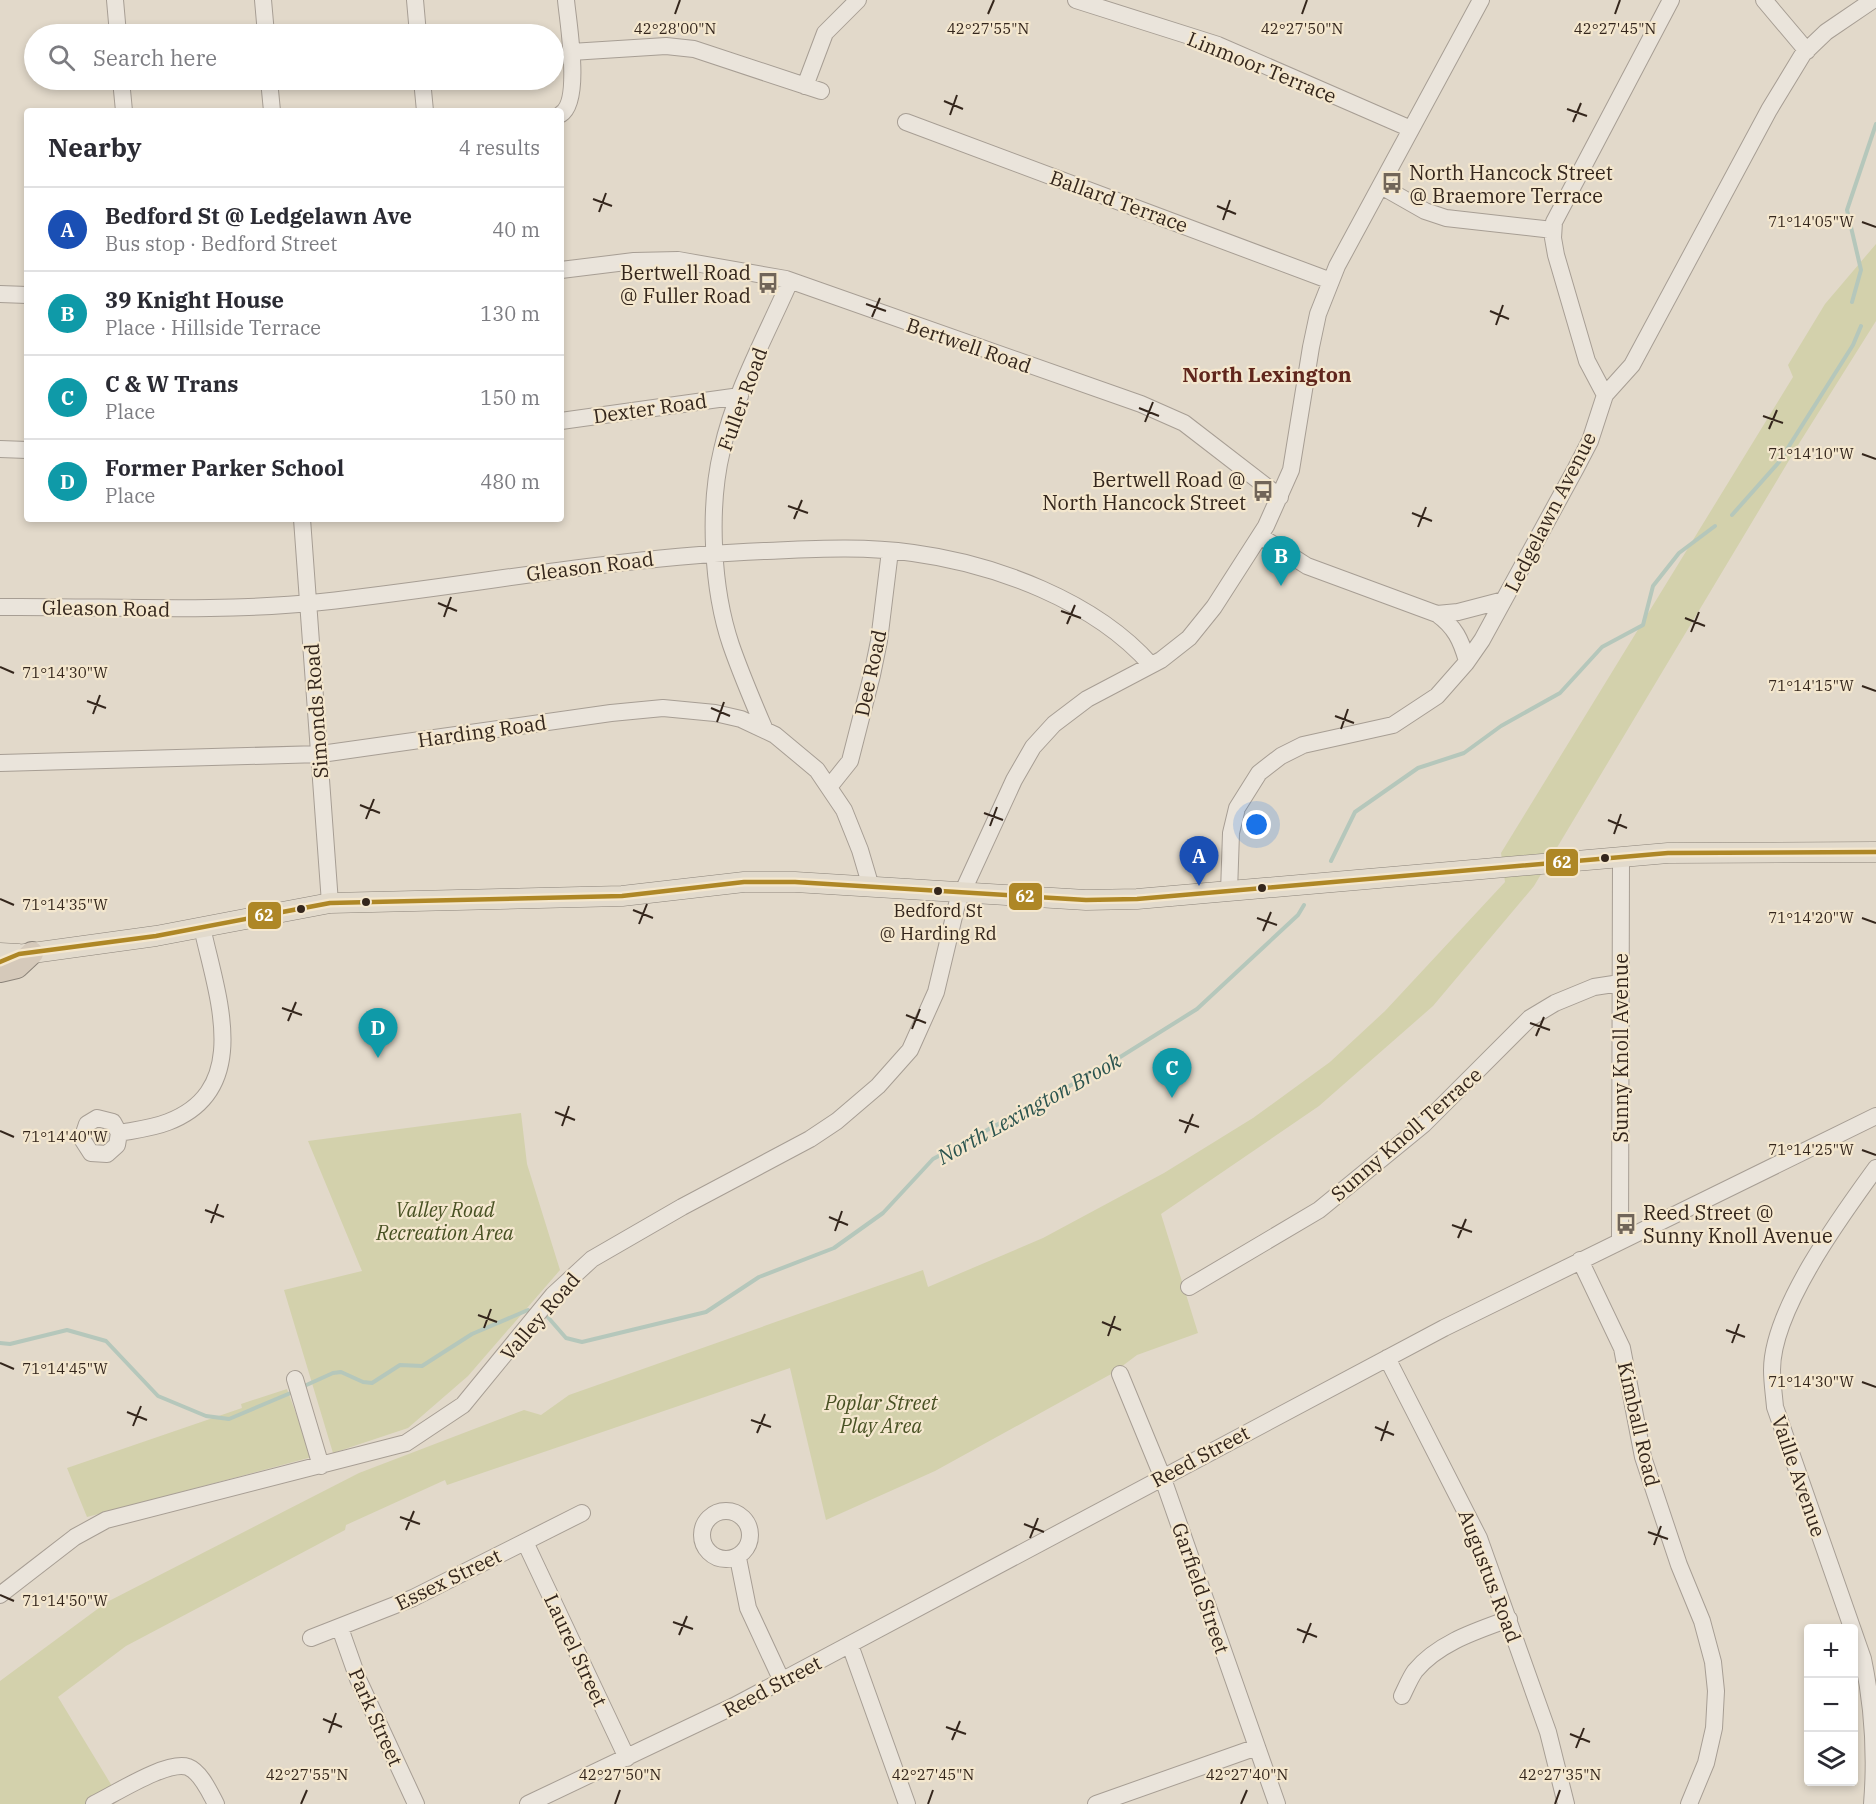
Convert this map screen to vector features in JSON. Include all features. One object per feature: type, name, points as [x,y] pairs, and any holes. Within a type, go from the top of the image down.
[{"type":"highway","points":[[0,971],[17,967],[17,953]]},
{"type":"main road","points":[[0,962],[17,953],[134,940],[330,903],[622,896],[744,882],[1086,900],[1229,892],[1668,853],[1876,852]]},
{"type":"street","points":[[115,0],[117,24]]},
{"type":"street","points":[[263,0],[265,24]]},
{"type":"street","points":[[415,0],[417,24]]},
{"type":"street","points":[[564,112],[571,97],[571,52],[566,0]]},
{"type":"street","points":[[805,86],[825,33],[858,0]]},
{"type":"street","name":"Linmoor Terrace","points":[[1076,0],[1218,45],[1411,129]]},
{"type":"street","name":"Valley Road","points":[[0,1595],[75,1537],[106,1520],[150,1507],[198,1499],[406,1443],[444,1420],[463,1405],[541,1309],[592,1259],[682,1207],[810,1139],[835,1122],[882,1082],[910,1050],[924,1022],[936,992],[962,893],[1014,780],[1033,747],[1054,724],[1087,699],[1151,665],[1189,638],[1214,607],[1260,536],[1291,470],[1318,314],[1331,282],[1481,0]]},
{"type":"street","points":[[1605,395],[1587,361],[1556,255],[1553,230],[1558,210],[1671,0]]},
{"type":"street","points":[[1764,0],[1807,51]]},
{"type":"street","name":"Ledgelawn Avenue","points":[[1229,892],[1231,833],[1237,808],[1259,773],[1281,756],[1303,745],[1393,725],[1437,696],[1467,661],[1504,600],[1585,450],[1605,395],[1632,365],[1769,110],[1807,51],[1826,32],[1873,0]]},
{"type":"street","points":[[571,52],[666,45],[694,49],[821,91]]},
{"type":"street","points":[[123,90],[124,108]]},
{"type":"street","points":[[270,90],[272,108]]},
{"type":"street","points":[[423,90],[426,108]]},
{"type":"street","name":"Ballard Terrace","points":[[906,122],[1331,282]]},
{"type":"street","points":[[1381,186],[1425,211],[1446,218],[1553,230]]},
{"type":"street","name":"Bertwell Road","points":[[564,270],[634,261],[678,260],[790,281],[852,305],[1141,404],[1184,423],[1280,497]]},
{"type":"street","name":"Fuller Road","points":[[765,730],[730,643],[720,599],[715,520],[722,451],[740,396],[790,281]]},
{"type":"street","points":[[0,294],[24,296]]},
{"type":"street","name":"Dexter Road","points":[[564,421],[740,396]]},
{"type":"street","points":[[0,449],[24,450]]},
{"type":"street","name":"Simonds Road","points":[[302,522],[321,754],[330,903]]},
{"type":"street","points":[[1260,536],[1306,566],[1437,614],[1451,624],[1460,638],[1467,661]]},
{"type":"street","name":"Gleason Road","points":[[0,607],[160,610],[307,603],[630,560],[716,553],[852,548],[913,553],[986,570],[1043,591],[1082,609],[1103,622],[1151,665]]},
{"type":"street","name":"Dee Road","points":[[830,786],[850,761],[879,641],[890,552]]},
{"type":"street","points":[[1437,614],[1458,612],[1504,600]]},
{"type":"street","name":"Harding Road","points":[[0,763],[321,754],[610,712],[663,708],[715,713],[741,719],[765,730],[804,756],[830,786],[844,810],[860,850],[871,887]]},
{"type":"street","name":"Sunny Knoll Avenue","points":[[1620,1239],[1622,857]]},
{"type":"street","points":[[119,1133],[167,1123],[185,1113],[202,1100],[218,1075],[223,1053],[223,1027],[202,927]]},
{"type":"street","name":"Sunny Knoll Terrace","points":[[1189,1287],[1319,1210],[1424,1124],[1530,1018],[1555,1003],[1594,987],[1620,983]]},
{"type":"street","name":"Reed Street","points":[[528,1804],[700,1724],[1387,1358],[1620,1239],[1876,1116]]},
{"type":"street","name":"Vaille Avenue","points":[[1872,1804],[1874,1742],[1871,1700],[1863,1659],[1775,1407],[1772,1369],[1781,1330],[1815,1257],[1830,1230],[1876,1168]]},
{"type":"street","name":"Kimball Road","points":[[1580,1260],[1622,1348],[1643,1457],[1679,1565],[1703,1625],[1716,1691],[1714,1728],[1706,1763],[1689,1804]]},
{"type":"street","name":"Augustus Road","points":[[1387,1358],[1479,1538],[1548,1732],[1566,1804]]},
{"type":"street","name":"Garfield Street","points":[[1120,1374],[1162,1476],[1277,1804]]},
{"type":"street","points":[[295,1379],[321,1466]]},
{"type":"street","name":"Essex Street","points":[[311,1638],[413,1598],[582,1513]]},
{"type":"street","name":"Laurel Street","points":[[525,1542],[627,1758]]},
{"type":"street","points":[[738,1558],[748,1608],[782,1679]]},
{"type":"street","points":[[1402,1696],[1415,1672],[1434,1654],[1466,1635],[1509,1619]]},
{"type":"street","name":"Park Street","points":[[340,1628],[358,1680],[416,1804]]},
{"type":"street","points":[[850,1645],[907,1804]]},
{"type":"street","points":[[1096,1804],[1257,1747]]},
{"type":"street","points":[[94,1804],[171,1766],[189,1767],[199,1775],[216,1804]]},
{"type":"green space","name":"Poplar Street Play Area","points":[[1876,244],[1876,321],[1800,442],[1534,886],[1433,1006],[1319,1106],[1161,1214],[1198,1333],[1137,1355],[1113,1373],[935,1471],[826,1520],[790,1368],[447,1485],[445,1480],[346,1525],[345,1530],[126,1646],[58,1697],[115,1791],[88,1804],[0,1804],[0,1681],[107,1602],[359,1473],[524,1410],[541,1415],[569,1395],[923,1270],[928,1287],[1043,1238],[1164,1173],[1253,1118],[1330,1062],[1385,1011],[1505,882],[1501,853],[1793,377],[1788,365],[1825,304]]},
{"type":"green space","name":"Valley Road Recreation Area","points":[[521,1113],[527,1164],[560,1270],[468,1376],[408,1428],[333,1453],[284,1290],[362,1271],[308,1141]]},
{"type":"green space","points":[[287,1389],[312,1457],[87,1517],[67,1468],[242,1408],[241,1404]]},
{"type":"waterway","name":"North Lexington Brook","points":[[1852,302],[1861,270],[1847,210],[1876,124]]},
{"type":"waterway","name":"North Lexington Brook","points":[[1732,515],[1779,462],[1853,345],[1861,326]]},
{"type":"waterway","name":"North Lexington Brook","points":[[1331,861],[1355,812],[1418,768],[1464,753],[1501,726],[1560,693],[1602,647],[1643,625],[1653,586],[1679,553],[1715,526]]},
{"type":"waterway","name":"North Lexington Brook","points":[[546,1315],[566,1338],[582,1342],[706,1312],[759,1277],[834,1248],[883,1213],[933,1159],[1101,1069],[1197,1009],[1298,915],[1304,905]]},
{"type":"waterway","name":"North Lexington Brook","points":[[302,1387],[333,1373],[341,1372],[363,1382],[372,1383],[400,1365],[422,1366],[472,1334],[528,1310]]},
{"type":"waterway","name":"North Lexington Brook","points":[[0,1343],[10,1344],[67,1330],[106,1341],[158,1396],[206,1416],[229,1419],[293,1392]]},
{"type":"transit line","name":"62","points":[[0,962],[19,954],[156,936],[330,903],[622,896],[744,882],[795,882],[1086,900],[1137,899],[1668,853],[1876,852]]},
{"type":"place","name":"North Hancock Street @ Braemore Terrace","points":[[1392,183]]},
{"type":"place","name":"Bertwell Road @ Fuller Road","points":[[768,283]]},
{"type":"place","name":"Bertwell Road @ North Hancock Street","points":[[1263,491]]},
{"type":"place","name":"39 Knight House","points":[[1281,586]]},
{"type":"place","name":"Bedford St @ Ledgelawn Ave","points":[[1199,886]]},
{"type":"place","name":"Bedford St @ Harding Rd","points":[[938,891]]},
{"type":"place","name":"Former Parker School","points":[[378,1058]]},
{"type":"place","name":"C & W Trans","points":[[1172,1098]]},
{"type":"place","name":"Reed Street @ Sunny Knoll Avenue","points":[[1626,1224]]},
{"type":"district","name":"North Lexington","points":[[1267,374]]}]
